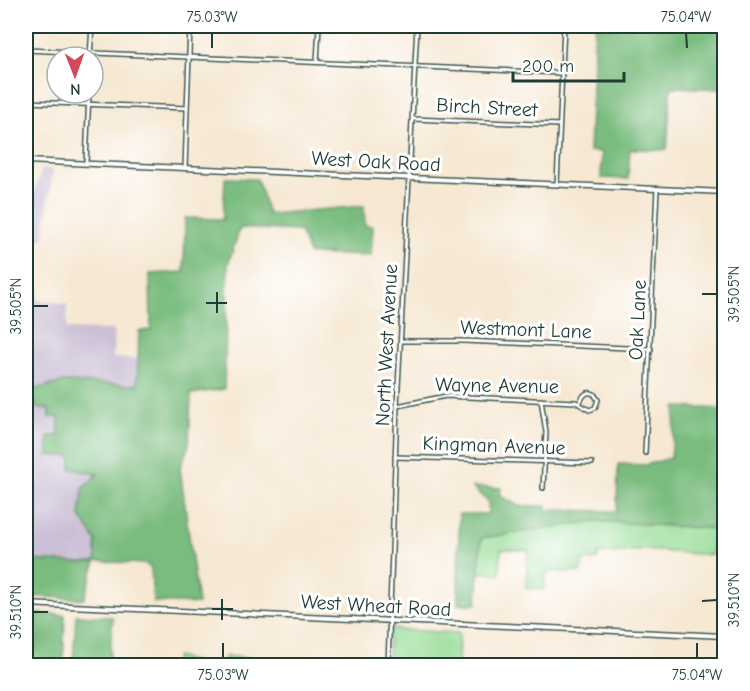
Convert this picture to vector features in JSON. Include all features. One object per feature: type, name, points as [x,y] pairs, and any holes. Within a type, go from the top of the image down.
[{"type":"street","points":[[91,45],[92,26]]},
{"type":"street","points":[[185,168],[190,26]]},
{"type":"street","points":[[317,62],[319,26]]},
{"type":"street","name":"North West Avenue","points":[[388,666],[397,406],[417,26]]},
{"type":"street","points":[[557,184],[564,26]]},
{"type":"street","points":[[26,50],[45,51]]},
{"type":"street","points":[[105,55],[561,73]]},
{"type":"street","points":[[26,102],[45,103]]},
{"type":"street","points":[[86,163],[88,105]]},
{"type":"street","points":[[105,105],[187,108]]},
{"type":"street","name":"Birch Street","points":[[413,118],[559,126]]},
{"type":"street","name":"West Oak Road","points":[[26,160],[724,192]]},
{"type":"street","name":"Oak Lane","points":[[645,453],[657,189]]},
{"type":"street","name":"Westmont Lane","points":[[401,341],[463,341],[651,350]]},
{"type":"street","name":"Wayne Avenue","points":[[397,406],[446,396],[576,402],[589,410],[595,408],[598,400],[594,394],[589,392],[580,402]]},
{"type":"street","points":[[542,400],[545,426],[543,488]]},
{"type":"street","name":"Kingman Avenue","points":[[395,457],[592,463]]},
{"type":"street","name":"West Wheat Road","points":[[26,604],[724,636]]},
{"type":"shaded area","points":[[42,169],[53,170],[43,239],[26,240],[26,196],[33,195]]},
{"type":"shaded area","points":[[26,272],[39,286],[38,300],[67,304],[67,329],[114,330],[113,358],[138,359],[137,385],[64,382],[37,403],[36,408],[49,409],[59,417],[59,436],[71,456],[98,474],[80,516],[96,541],[96,561],[82,563],[26,560]]},
{"type":"green space","points":[[595,26],[724,26],[724,62],[721,66],[724,71],[724,89],[671,87],[667,150],[630,149],[628,179],[601,178],[602,152],[589,151]]},
{"type":"green space","points":[[225,178],[257,179],[268,214],[364,206],[365,226],[373,226],[371,256],[309,254],[300,231],[240,228],[228,264],[224,389],[191,394],[189,444],[180,468],[198,604],[153,602],[151,568],[145,564],[96,561],[96,541],[80,516],[83,488],[98,474],[71,469],[71,456],[48,455],[48,436],[59,436],[59,417],[49,417],[49,409],[36,408],[36,403],[26,402],[27,391],[64,382],[137,385],[139,331],[151,330],[150,274],[184,272],[185,218],[223,219]]},
{"type":"green space","points":[[676,407],[724,409],[724,529],[595,521],[481,538],[477,604],[458,604],[459,514],[488,514],[488,502],[472,487],[501,488],[500,496],[519,506],[547,506],[547,510],[617,511],[618,464],[645,465],[671,458]]},
{"type":"green space","points":[[595,521],[713,529],[712,555],[646,550],[598,554],[598,559],[582,561],[581,572],[546,572],[544,590],[526,588],[528,550],[501,549],[500,574],[479,572],[481,538]]},
{"type":"green space","points":[[26,560],[82,563],[96,561],[84,599],[26,596]]},
{"type":"green space","points":[[28,613],[65,615],[63,665],[26,665],[26,646],[34,650],[38,632]]},
{"type":"green space","points":[[76,615],[113,617],[109,665],[73,665]]},
{"type":"green space","points":[[389,629],[459,633],[458,664],[487,665],[388,666]]},
{"type":"green space","points":[[226,656],[265,660],[268,665],[221,665]]},
{"type":"green space","points":[[176,657],[207,665],[175,665]]}]
